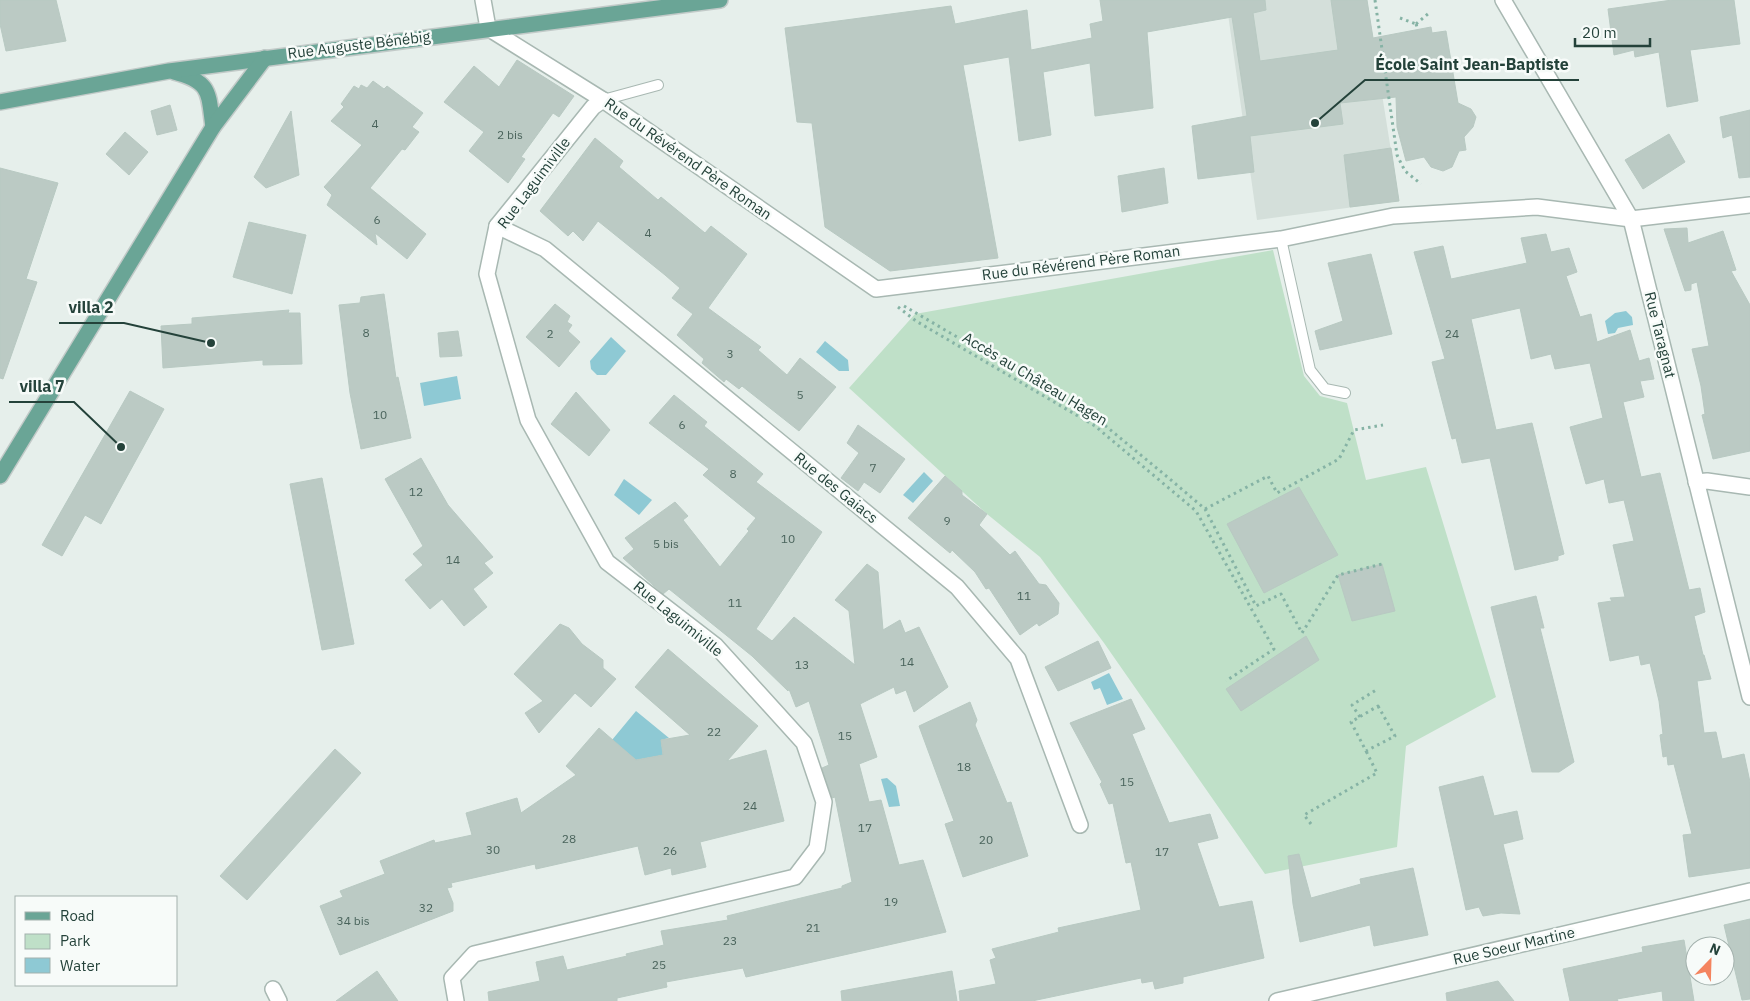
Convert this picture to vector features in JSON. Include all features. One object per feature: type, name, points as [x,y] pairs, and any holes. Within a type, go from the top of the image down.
[{"type":"main road","name":"Rue Auguste Bénébig","points":[[0,102],[169,71],[662,4],[720,0]]},
{"type":"main road","points":[[0,476],[213,127],[265,58]]},
{"type":"main road","points":[[169,71],[191,77],[202,83],[208,96],[213,127]]},
{"type":"street","points":[[483,0],[488,28]]},
{"type":"street","name":"Rue Taragnat","points":[[1503,0],[1631,219],[1750,697]]},
{"type":"street","name":"Rue du Révérend Père Roman","points":[[488,28],[603,100],[876,289],[1281,239],[1393,216],[1488,208],[1537,207],[1631,219],[1750,205]]},
{"type":"street","name":"Rue Laguimiville","points":[[456,1001],[452,978],[474,954],[795,877],[817,848],[824,802],[804,743],[716,646],[607,562],[528,420],[486,274],[498,226],[593,107],[603,100]]},
{"type":"street","name":"Rue des Gaiacs","points":[[498,226],[545,250],[957,587],[1018,659],[1080,825]]},
{"type":"street","points":[[1696,482],[1707,481],[1750,487]]},
{"type":"street","name":"Rue Soeur Martine","points":[[1277,1001],[1750,891]]},
{"type":"lane","points":[[603,100],[658,85]]},
{"type":"lane","points":[[1281,239],[1310,370],[1325,389],[1345,393]]},
{"type":"path","points":[[1375,0],[1397,155],[1405,171],[1421,184]]},
{"type":"path","points":[[1416,24],[1429,13]]},
{"type":"path","points":[[1400,18],[1416,24]]},
{"type":"path","points":[[1416,24],[1418,30]]},
{"type":"path","points":[[876,289],[915,314],[1096,418],[1205,509],[1256,606],[1281,594],[1302,634],[1338,575],[1382,564]]},
{"type":"path","name":"Accès au Château Hagen","points":[[876,289],[916,321],[1096,426],[1196,511],[1274,649],[1226,681]]},
{"type":"path","points":[[1205,509],[1268,476],[1277,493],[1339,459],[1354,430],[1384,425]]},
{"type":"path","points":[[1360,717],[1352,705],[1376,690]]},
{"type":"path","points":[[1311,824],[1304,815],[1377,773],[1351,722],[1378,706],[1395,736],[1366,751]]},
{"type":"shaded area","points":[[1226,0],[1367,0],[1399,201],[1257,220]]},
{"type":"green space","points":[[1273,250],[1304,376],[1320,396],[1347,403],[1366,480],[1426,467],[1496,697],[1406,746],[1397,847],[1265,874],[1104,643],[1040,557],[987,514],[849,388],[915,314]]},
{"type":"water","points":[[1626,311],[1632,317],[1633,325],[1618,328],[1615,333],[1608,334],[1605,321],[1615,313]]},
{"type":"water","points":[[611,337],[626,351],[606,375],[597,375],[591,369],[590,361]]},
{"type":"water","points":[[825,341],[848,360],[849,371],[839,371],[816,352]]},
{"type":"water","points":[[457,376],[461,399],[424,406],[420,383]]},
{"type":"water","points":[[924,472],[933,481],[913,503],[903,495]]},
{"type":"water","points":[[624,479],[652,500],[639,515],[614,495]]},
{"type":"water","points":[[1109,673],[1123,699],[1107,705],[1100,688],[1094,690],[1091,682]]},
{"type":"water","points":[[636,711],[669,738],[661,740],[663,755],[636,760],[612,740]]},
{"type":"water","points":[[887,778],[896,786],[900,806],[889,807],[881,779]]},
{"type":"building","points":[[0,0],[56,0],[66,41],[6,51],[0,24]]},
{"type":"building","points":[[1100,0],[1265,0],[1266,10],[1253,13],[1260,61],[1338,50],[1331,0],[1367,0],[1373,38],[1431,27],[1432,33],[1446,31],[1458,103],[1471,109],[1476,117],[1473,127],[1464,137],[1466,150],[1459,151],[1452,167],[1443,171],[1431,167],[1424,157],[1406,161],[1397,127],[1396,97],[1340,103],[1343,124],[1250,136],[1254,172],[1198,179],[1192,126],[1247,116],[1232,17],[1147,32],[1153,108],[1095,116],[1090,63],[1043,72],[1051,135],[1019,141],[1009,57],[963,65],[998,258],[890,271],[825,227],[812,123],[797,122],[785,28],[951,6],[955,24],[1027,10],[1031,50],[1092,38],[1090,24],[1103,21]]},
{"type":"building","points":[[1672,0],[1734,0],[1740,44],[1690,50],[1698,101],[1667,107],[1659,52],[1635,57],[1634,50],[1614,55],[1608,9]]},
{"type":"building","points":[[517,60],[574,96],[559,117],[553,113],[521,157],[525,159],[508,183],[469,151],[484,132],[444,102],[474,66],[499,87]]},
{"type":"building","points":[[373,81],[384,89],[387,86],[423,113],[412,127],[419,132],[405,150],[402,149],[370,188],[426,234],[407,259],[375,233],[377,245],[327,205],[332,195],[324,187],[362,145],[331,121],[344,107],[341,104],[354,86],[359,89],[361,85],[367,88]]},
{"type":"building","points":[[170,105],[177,130],[157,135],[151,111]]},
{"type":"building","points":[[1750,110],[1750,177],[1739,178],[1732,135],[1723,138],[1720,117]]},
{"type":"building","points":[[291,111],[299,175],[266,188],[254,177]]},
{"type":"building","points":[[125,132],[148,152],[129,175],[106,154]]},
{"type":"building","points":[[1669,134],[1685,162],[1643,189],[1625,160]]},
{"type":"building","points":[[595,138],[623,161],[619,167],[658,200],[661,197],[705,233],[711,226],[747,254],[708,308],[761,347],[758,350],[787,375],[800,358],[836,387],[799,431],[742,386],[739,389],[726,379],[724,382],[702,363],[704,359],[677,335],[693,314],[672,298],[680,288],[665,275],[598,221],[583,241],[573,231],[568,236],[540,211]]},
{"type":"building","points":[[1391,148],[1399,201],[1350,207],[1344,155]]},
{"type":"building","points":[[0,168],[58,183],[26,279],[37,282],[3,379],[0,378]]},
{"type":"building","points":[[1164,168],[1168,203],[1122,212],[1118,176]]},
{"type":"building","points":[[249,222],[306,235],[292,294],[233,277]]},
{"type":"building","points":[[1687,228],[1688,243],[1723,231],[1736,270],[1731,271],[1750,305],[1750,451],[1713,459],[1702,415],[1705,414],[1701,386],[1692,349],[1709,346],[1697,282],[1691,284],[1691,290],[1685,291],[1664,229]]},
{"type":"building","points":[[1546,234],[1551,252],[1569,248],[1577,272],[1566,276],[1580,317],[1591,314],[1597,342],[1630,330],[1639,361],[1649,358],[1654,379],[1640,381],[1644,397],[1623,402],[1641,477],[1660,473],[1689,590],[1700,588],[1705,612],[1694,616],[1711,679],[1697,681],[1704,733],[1716,732],[1722,759],[1744,754],[1750,782],[1750,868],[1689,877],[1683,835],[1692,834],[1674,764],[1668,765],[1667,756],[1663,757],[1660,735],[1663,734],[1659,701],[1650,663],[1641,665],[1639,655],[1610,661],[1598,603],[1612,601],[1610,598],[1625,597],[1613,545],[1634,541],[1624,500],[1609,503],[1604,479],[1586,484],[1570,427],[1603,418],[1590,363],[1555,369],[1551,354],[1531,359],[1520,308],[1471,319],[1496,430],[1532,423],[1564,554],[1558,556],[1558,560],[1515,570],[1490,458],[1462,463],[1456,438],[1452,439],[1432,362],[1445,359],[1414,252],[1443,246],[1451,279],[1527,263],[1521,238]]},
{"type":"building","points":[[1371,254],[1392,334],[1320,350],[1315,331],[1343,321],[1328,263]]},
{"type":"building","points":[[384,294],[396,378],[398,377],[411,438],[361,449],[350,393],[339,305],[360,303],[361,297]]},
{"type":"building","points":[[555,304],[570,316],[567,322],[572,325],[568,331],[580,342],[559,367],[526,337]]},
{"type":"building","points":[[289,310],[288,313],[300,313],[302,364],[263,365],[263,360],[163,368],[161,326],[192,324],[192,318]]},
{"type":"building","points":[[458,331],[462,356],[440,357],[438,333]]},
{"type":"building","points":[[130,391],[164,409],[101,524],[85,515],[62,556],[42,545]]},
{"type":"building","points":[[576,392],[610,430],[589,456],[551,424]]},
{"type":"building","points":[[674,395],[707,422],[704,426],[763,474],[756,482],[822,532],[756,629],[772,641],[794,617],[855,665],[849,611],[835,600],[867,564],[878,572],[883,630],[900,620],[905,633],[919,627],[948,687],[914,712],[906,690],[896,694],[894,687],[860,704],[877,757],[859,764],[869,802],[881,800],[899,865],[923,860],[946,932],[746,977],[743,968],[666,982],[667,987],[617,998],[617,1001],[489,1001],[488,992],[540,981],[536,962],[563,956],[567,970],[627,956],[626,954],[664,945],[661,931],[728,920],[727,916],[842,888],[842,886],[852,882],[835,797],[832,798],[822,768],[829,765],[809,701],[796,707],[789,689],[788,691],[752,656],[669,589],[663,594],[623,558],[634,549],[625,538],[675,502],[688,516],[683,520],[720,567],[749,531],[747,529],[756,518],[703,475],[709,469],[649,423]]},
{"type":"building","points":[[858,425],[905,459],[880,493],[864,482],[858,491],[841,478],[859,453],[847,443]]},
{"type":"building","points":[[421,458],[448,505],[493,557],[484,563],[493,573],[473,589],[487,607],[464,626],[442,599],[430,609],[405,580],[423,565],[413,554],[423,546],[385,479]]},
{"type":"building","points":[[945,476],[962,491],[962,495],[987,514],[979,525],[1010,555],[1015,551],[1039,584],[1046,585],[1059,603],[1058,614],[1039,626],[1037,623],[1020,635],[989,588],[986,589],[975,572],[952,550],[950,553],[908,518]]},
{"type":"building","points":[[322,478],[354,644],[322,650],[290,484]]},
{"type":"building","points":[[1299,487],[1338,555],[1264,593],[1227,524]]},
{"type":"building","points":[[1382,564],[1395,611],[1352,621],[1338,575]]},
{"type":"building","points":[[1536,596],[1544,628],[1540,628],[1574,762],[1559,772],[1532,772],[1491,607]]},
{"type":"building","points":[[560,624],[569,628],[582,644],[603,660],[603,668],[616,679],[591,707],[575,693],[539,733],[525,713],[543,701],[514,674]]},
{"type":"building","points":[[1306,636],[1319,660],[1241,711],[1226,689]]},
{"type":"building","points":[[1098,641],[1111,668],[1058,691],[1045,667]]},
{"type":"building","points":[[668,649],[758,726],[727,761],[766,750],[784,821],[700,842],[706,867],[672,875],[671,868],[645,875],[638,846],[536,869],[535,864],[451,883],[452,887],[447,888],[453,903],[453,911],[340,955],[320,906],[343,897],[340,891],[385,874],[380,861],[434,840],[435,843],[472,835],[466,813],[517,798],[521,813],[576,775],[566,766],[599,728],[636,760],[663,755],[661,740],[690,735],[635,687]]},
{"type":"building","points":[[1131,699],[1145,729],[1132,734],[1169,823],[1210,814],[1218,838],[1197,843],[1219,907],[1252,901],[1264,958],[1183,977],[1183,983],[1155,989],[1153,981],[1142,983],[1141,978],[1032,1001],[960,1001],[959,991],[996,984],[990,960],[996,958],[992,949],[1059,932],[1058,928],[1141,910],[1131,862],[1126,863],[1113,803],[1109,804],[1100,784],[1102,782],[1070,723]]},
{"type":"building","points":[[970,702],[977,720],[975,725],[1007,803],[1011,802],[1028,856],[963,877],[945,824],[954,821],[919,726]]},
{"type":"building","points":[[335,749],[361,773],[247,900],[220,876]]},
{"type":"building","points":[[1483,776],[1494,816],[1517,811],[1523,839],[1503,844],[1520,914],[1501,913],[1483,916],[1479,907],[1466,910],[1439,787]]},
{"type":"building","points":[[1299,854],[1311,898],[1361,884],[1360,879],[1413,868],[1428,935],[1374,946],[1370,925],[1300,942],[1293,904],[1288,856]]},
{"type":"building","points":[[1750,919],[1750,999],[1742,1000],[1735,971],[1735,936],[1727,936],[1724,925]]},
{"type":"building","points":[[1684,940],[1685,986],[1692,986],[1694,1001],[1663,1001],[1662,991],[1617,999],[1618,1001],[1570,1001],[1563,969],[1643,952],[1642,947]]},
{"type":"building","points":[[377,971],[398,1001],[336,1001]]},
{"type":"building","points":[[952,971],[957,1001],[842,1001],[841,991]]},
{"type":"building","points":[[1498,981],[1514,1001],[1447,1001],[1446,993]]},
{"type":"place","name":"École Saint Jean-Baptiste","points":[[1315,123]]},
{"type":"place","name":"villa 2","points":[[211,343]]},
{"type":"place","name":"villa 7","points":[[121,447]]}]
